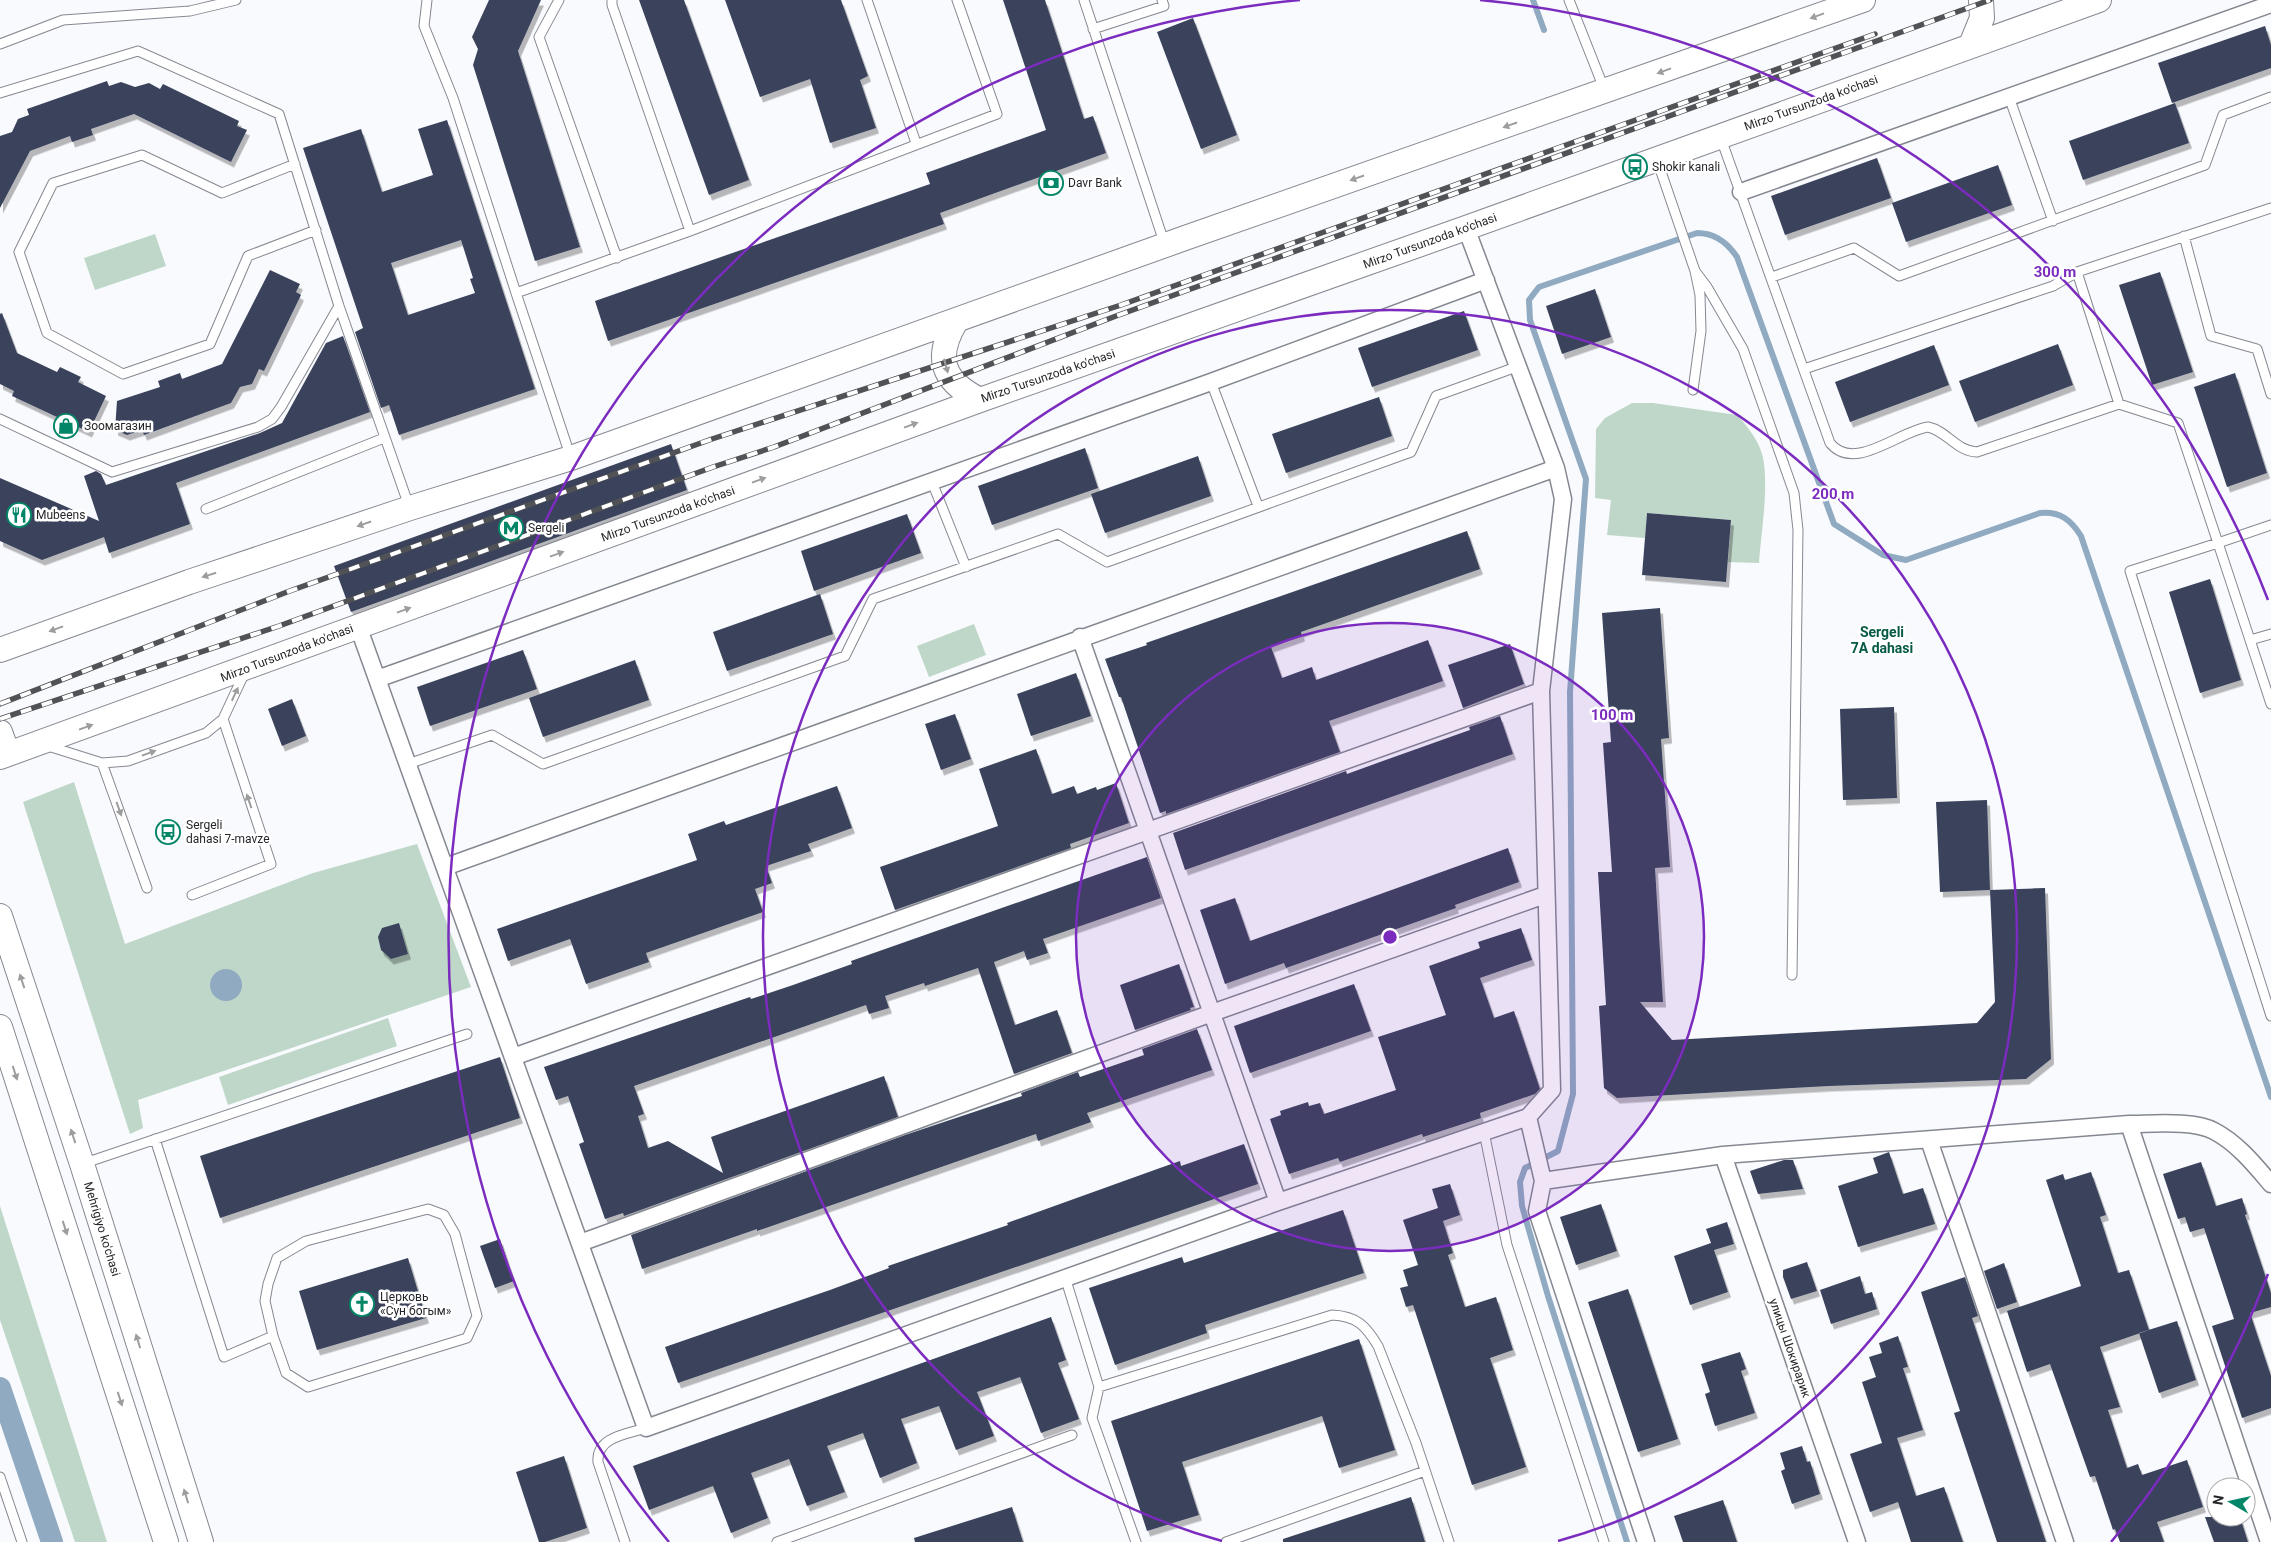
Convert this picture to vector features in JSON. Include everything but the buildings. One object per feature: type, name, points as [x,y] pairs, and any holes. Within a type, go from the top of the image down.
[{"type":"main road","points":[[0,650],[189,582],[410,508],[571,458],[1165,245],[1863,0]]},
{"type":"main road","points":[[1971,44],[1982,18],[1981,0]]},
{"type":"main road","name":"Mirzo Tursunzoda ko'chasi","points":[[4,756],[980,400],[1466,228],[1971,44],[2098,0]]},
{"type":"main road","points":[[956,321],[944,348],[948,374],[961,390],[980,400]]},
{"type":"main road","points":[[0,732],[4,756]]},
{"type":"main road","name":"Mehrigiyo ko'chasi","points":[[0,916],[82,1164],[201,1542]]},
{"type":"main road","points":[[0,1027],[166,1542]]},
{"type":"street","points":[[1740,192],[2271,4]]},
{"type":"street","points":[[358,626],[646,1428],[1278,1202],[1528,1118],[1552,1090],[1545,895],[1541,691],[1563,500],[1556,468],[1466,228]]},
{"type":"street","points":[[377,679],[1211,382],[1486,280]]},
{"type":"street","points":[[445,867],[1080,637],[1556,468]]},
{"type":"street","points":[[1080,637],[1278,1202]]},
{"type":"street","points":[[513,1057],[1541,691]]},
{"type":"street","points":[[580,1243],[1212,1013],[1545,895]]},
{"type":"street","points":[[1528,1118],[1542,1177],[1537,1210],[1646,1542]]},
{"type":"street","points":[[1542,1177],[1723,1154],[2129,1124],[2186,1124],[2212,1130],[2238,1147],[2271,1184]]},
{"type":"street","points":[[2129,1124],[2269,1542]]},
{"type":"street","points":[[1929,1140],[2065,1542]]},
{"type":"street","name":"улицы Шокирарик","points":[[1723,1154],[1857,1542]]},
{"type":"lane","points":[[0,44],[63,20],[190,11],[236,0]]},
{"type":"lane","points":[[428,0],[424,26],[453,98],[571,458]]},
{"type":"lane","points":[[559,0],[539,37],[617,258]]},
{"type":"lane","points":[[612,0],[612,5],[690,231]]},
{"type":"lane","points":[[867,0],[916,143]]},
{"type":"lane","points":[[516,293],[690,231],[916,143],[997,114],[957,0]]},
{"type":"lane","points":[[1084,0],[1165,245]]},
{"type":"lane","points":[[1093,29],[1164,6],[1162,0]]},
{"type":"lane","points":[[1569,0],[1605,92]]},
{"type":"lane","points":[[0,92],[138,51],[280,114],[339,306],[410,508]]},
{"type":"lane","points":[[2009,97],[2053,221]]},
{"type":"lane","points":[[1772,277],[1854,248],[1899,276],[2053,221],[2205,165],[2223,115],[2271,97]]},
{"type":"lane","points":[[1720,136],[1830,443],[1835,449],[1851,454],[1860,454],[1928,427],[1937,430],[1963,449],[1977,452],[2119,404],[2178,423],[2271,704]]},
{"type":"lane","points":[[295,164],[222,193],[142,155],[62,180],[53,183],[19,252],[47,333],[123,374],[210,344],[248,256],[316,230]]},
{"type":"lane","points":[[1656,159],[1695,271],[1700,295],[1701,331],[1693,390]]},
{"type":"lane","points":[[1804,369],[2053,286],[2076,272],[2271,208]]},
{"type":"lane","points":[[2184,236],[2211,336],[2257,349],[2271,394]]},
{"type":"lane","points":[[1695,271],[1707,287],[1743,348],[1794,493],[1798,530],[1792,975]]},
{"type":"lane","points":[[2076,272],[2119,404]]},
{"type":"lane","points":[[0,419],[112,472],[258,427],[272,420],[281,407],[339,306]]},
{"type":"lane","points":[[408,764],[492,735],[543,764],[845,656],[873,599],[1058,534],[1107,562],[1411,452],[1436,396],[1519,366]]},
{"type":"lane","points":[[1211,382],[1258,506]]},
{"type":"lane","points":[[206,509],[384,438]]},
{"type":"lane","points":[[932,482],[966,567]]},
{"type":"lane","points":[[2271,525],[2130,571],[2271,1016]]},
{"type":"lane","points":[[2250,640],[2271,634]]},
{"type":"lane","points":[[40,743],[102,763],[128,761],[206,733],[223,720],[247,668]]},
{"type":"lane","points":[[192,895],[271,864],[223,720]]},
{"type":"lane","points":[[102,763],[147,888]]},
{"type":"lane","points":[[82,1164],[467,1034]]},
{"type":"lane","points":[[1484,1132],[1507,1245],[1604,1542]]},
{"type":"lane","points":[[155,1139],[224,1357],[273,1336]]},
{"type":"lane","points":[[428,1209],[444,1215],[455,1234],[476,1316],[467,1338],[308,1387],[286,1373],[273,1336],[265,1301],[268,1284],[277,1258],[306,1241],[428,1209]]},
{"type":"lane","points":[[1065,1277],[1099,1387],[1092,1418],[1136,1542]]},
{"type":"lane","points":[[1099,1387],[1332,1315],[1348,1316],[1360,1323],[1378,1346],[1425,1471],[1449,1542]]},
{"type":"lane","points":[[625,1542],[598,1462],[597,1453],[602,1445],[609,1440],[646,1428]]},
{"type":"lane","points":[[777,1542],[1072,1434]]},
{"type":"lane","points":[[1226,1542],[1425,1471]]},
{"type":"lane","points":[[0,1477],[22,1542]]},
{"type":"green space","points":[[155,234],[166,266],[95,290],[84,258]]},
{"type":"green space","points":[[1632,403],[1653,403],[1737,415],[1753,435],[1759,446],[1765,470],[1765,496],[1759,563],[1728,562],[1731,520],[1647,513],[1645,538],[1607,535],[1611,500],[1595,498],[1596,429],[1605,418]]},
{"type":"green space","points":[[974,624],[986,655],[929,677],[917,646]]},
{"type":"green space","points":[[74,782],[125,944],[313,873],[417,844],[471,987],[138,1100],[143,1128],[130,1134],[23,802]]},
{"type":"green space","points":[[388,1018],[397,1046],[228,1105],[219,1077]]},
{"type":"green space","points":[[0,1206],[107,1542],[75,1542],[0,1320]]},
{"type":"water","points":[[226,969],[237,974],[242,985],[237,996],[226,1001],[215,996],[210,985],[215,974]]},
{"type":"waterway","points":[[1533,0],[1544,30]]},
{"type":"waterway","points":[[1627,1542],[1548,1296],[1522,1206],[1520,1182],[1525,1168],[1558,1151],[1573,1094],[1570,692],[1586,479],[1530,320],[1529,300],[1539,287],[1697,233],[1703,233],[1720,239],[1737,257],[1834,524],[1883,555],[1906,560],[2040,513],[2059,515],[2073,525],[2081,536],[2271,1097]]},
{"type":"waterway","points":[[0,1388],[52,1542]]},
{"type":"railway","points":[[0,719],[279,626],[713,467],[774,447],[1116,316],[1990,0]]},
{"type":"railway","points":[[0,704],[287,592],[712,439],[1121,305],[1875,34]]},
{"type":"place","name":"Shokir kanali","points":[[1635,167]]},
{"type":"place","name":"Davr Bank","points":[[1051,183]]},
{"type":"place","name":"Зоомагазин","points":[[66,426]]},
{"type":"place","name":"Mubeens","points":[[19,515]]},
{"type":"place","name":"Sergeli","points":[[511,528]]},
{"type":"place","name":"Sergeli dahasi 7-mavze","points":[[168,832]]},
{"type":"place","name":"Церковь «Сун богым»","points":[[362,1304]]},
{"type":"district","name":"Sergeli 7A dahasi","points":[[1882,640]]}]
